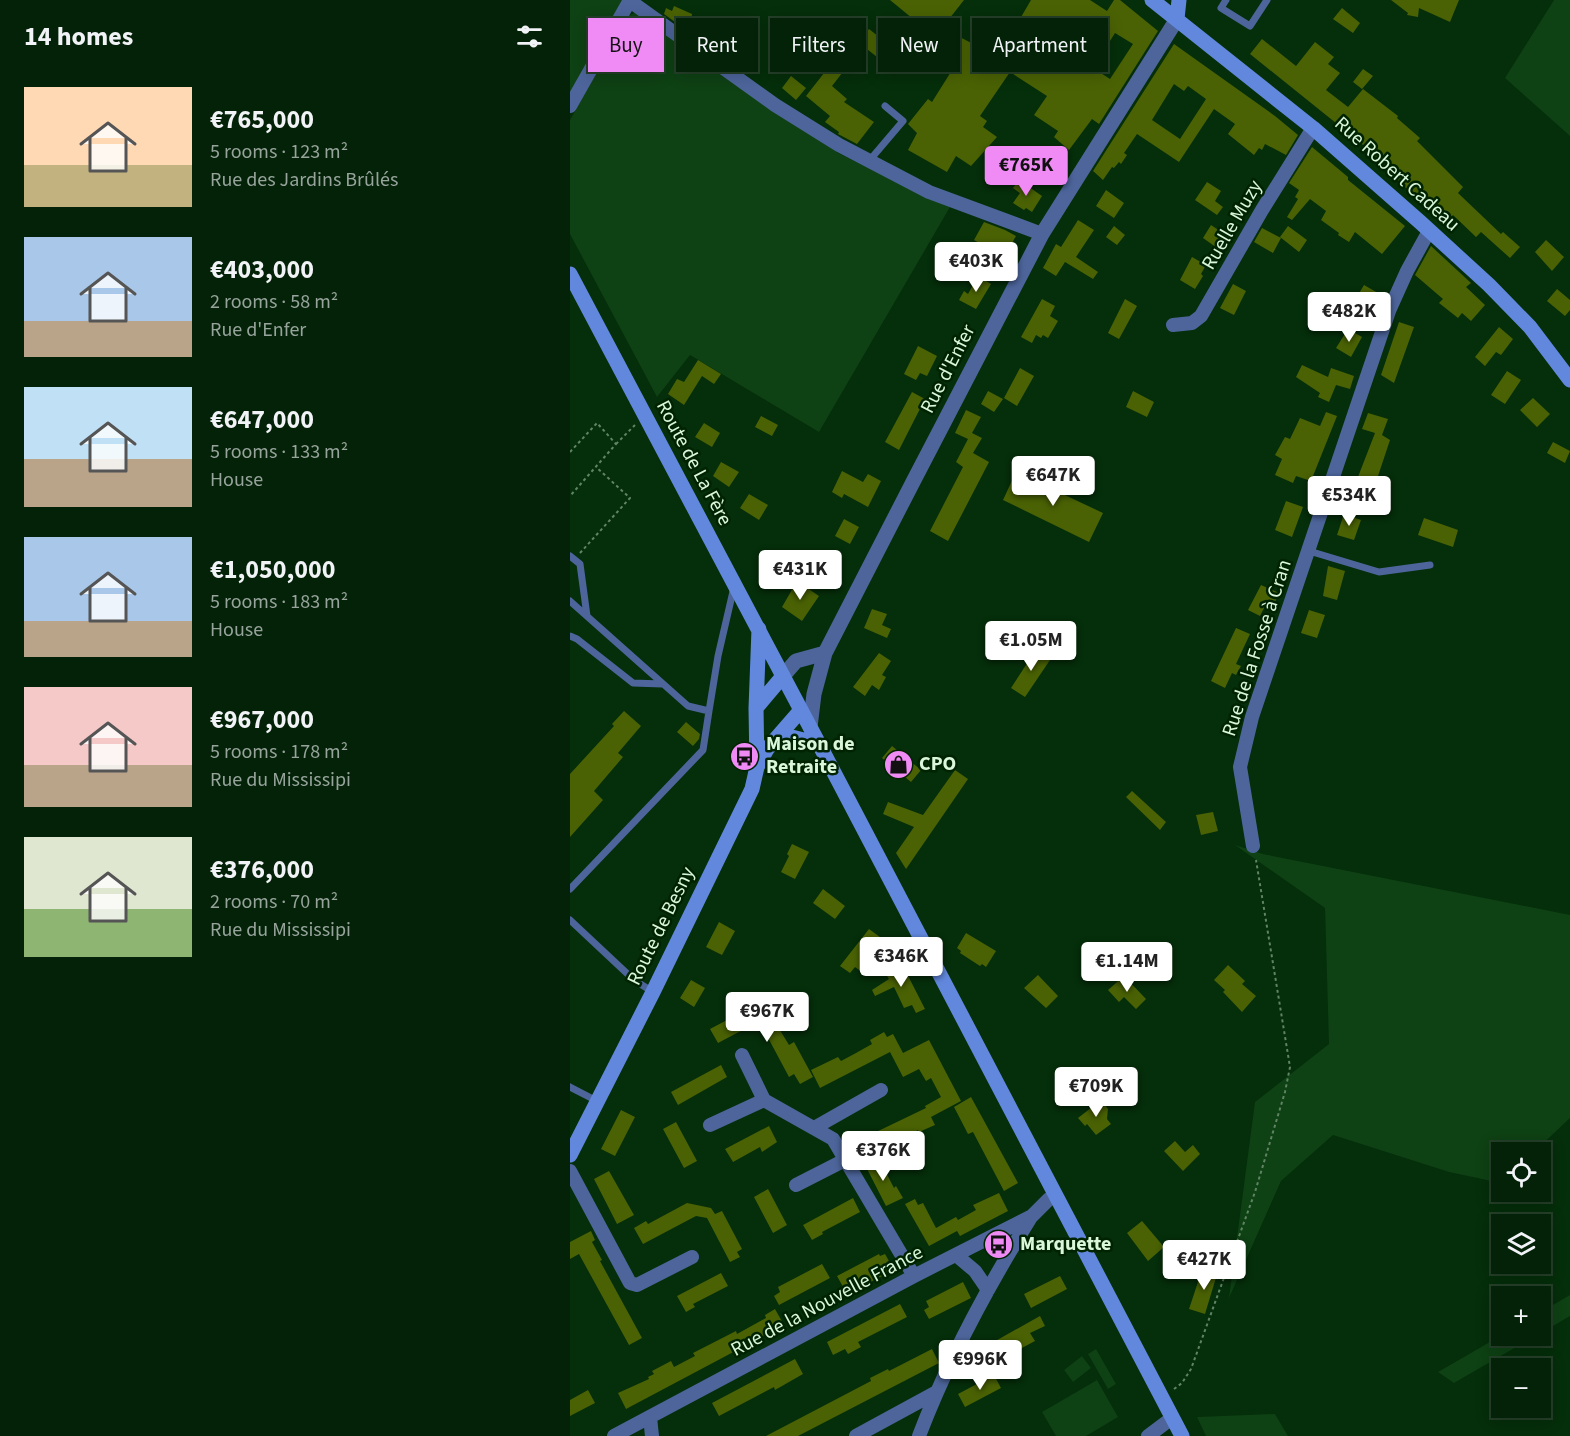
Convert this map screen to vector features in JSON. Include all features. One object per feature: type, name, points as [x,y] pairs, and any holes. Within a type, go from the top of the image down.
[{"type":"main road","name":"Rue Robert Cadeau","points":[[1152,0],[1313,128],[1430,231],[1524,320],[1570,380]]},
{"type":"main road","points":[[1177,19],[1180,1]]},
{"type":"main road","name":"Route de La Fère","points":[[570,274],[771,651],[1182,1436]]},
{"type":"main road","name":"Route de Besny","points":[[570,1155],[752,789],[757,767],[756,708],[759,629]]},
{"type":"main road","points":[[756,708],[783,676]]},
{"type":"main road","points":[[757,767],[767,749],[801,710]]},
{"type":"main road","points":[[780,734],[819,744]]},
{"type":"street","points":[[570,106],[630,1],[789,114],[869,162],[949,201],[1042,234]]},
{"type":"street","name":"Rue d'Enfer","points":[[810,727],[814,694],[825,653],[1042,234],[1177,19]]},
{"type":"street","name":"Ruelle Muzy","points":[[1173,325],[1192,323],[1201,316],[1262,210],[1313,128]]},
{"type":"street","name":"Rue de la Fosse à Cran","points":[[1253,846],[1240,767],[1252,717],[1389,311],[1407,271],[1430,231]]},
{"type":"street","points":[[771,651],[796,661]]},
{"type":"street","points":[[783,676],[796,661],[825,653]]},
{"type":"street","points":[[801,710],[814,694]]},
{"type":"street","points":[[742,1055],[764,1100],[833,1139],[914,1276]]},
{"type":"street","points":[[814,1128],[882,1090]]},
{"type":"street","points":[[710,1125],[764,1100]]},
{"type":"street","points":[[796,1185],[845,1160]]},
{"type":"street","points":[[570,1171],[630,1282],[637,1285],[692,1257]]},
{"type":"street","name":"Rue de la Nouvelle France","points":[[614,1436],[914,1276],[1032,1216],[1049,1199],[1056,1196]]},
{"type":"street","points":[[918,1436],[935,1393],[988,1290],[1032,1216]]},
{"type":"street","points":[[956,1255],[975,1271],[988,1290]]},
{"type":"street","points":[[856,1436],[935,1393]]},
{"type":"street","points":[[650,1417],[652,1436]]},
{"type":"street","points":[[1148,1436],[1173,1418]]},
{"type":"lane","points":[[1226,0],[1221,8],[1250,26],[1267,0]]},
{"type":"lane","points":[[869,162],[903,121],[885,106]]},
{"type":"lane","points":[[1309,551],[1379,572],[1430,565]]},
{"type":"lane","points":[[572,558],[580,564],[587,616]]},
{"type":"lane","points":[[570,889],[704,750],[721,646],[735,584]]},
{"type":"lane","points":[[570,601],[688,706],[709,711]]},
{"type":"lane","points":[[570,636],[578,639],[633,683],[662,684]]},
{"type":"lane","points":[[570,920],[634,980],[653,992]]},
{"type":"lane","points":[[570,1087],[597,1101]]},
{"type":"path","points":[[570,496],[616,444],[645,416]]},
{"type":"path","points":[[570,452],[597,423],[616,444]]},
{"type":"path","points":[[572,558],[630,498],[596,467]]},
{"type":"path","points":[[1162,1398],[1182,1383],[1191,1369],[1254,1192],[1285,1092],[1290,1067],[1253,846]]},
{"type":"green space","points":[[570,0],[624,0],[614,18],[588,18],[588,64],[570,96]]},
{"type":"green space","points":[[1554,0],[1570,0],[1570,136],[1505,78]]},
{"type":"green space","points":[[636,12],[645,18],[627,18]]},
{"type":"green space","points":[[664,32],[676,40],[676,72],[722,72],[838,153],[950,207],[819,432],[690,355],[657,397],[570,234],[570,120],[597,72],[664,72]]},
{"type":"green space","points":[[1235,845],[1263,854],[1570,915],[1570,1118],[1545,1142],[1491,1142],[1491,1181],[1449,1172],[1333,1135],[1281,1181],[1229,1298],[1255,1102],[1329,1044],[1325,908]]},
{"type":"green space","points":[[1570,1295],[1570,1316],[1551,1327],[1551,1306]]},
{"type":"green space","points":[[1491,1341],[1491,1346],[1518,1346],[1497,1358],[1491,1358],[1491,1362],[1454,1383],[1438,1372]]},
{"type":"green space","points":[[1096,1349],[1116,1384],[1108,1389],[1088,1354]]},
{"type":"green space","points":[[1082,1356],[1091,1368],[1073,1382],[1064,1370]]},
{"type":"green space","points":[[1097,1380],[1118,1417],[1086,1436],[1056,1436],[1042,1412]]},
{"type":"green space","points":[[1275,1414],[1288,1436],[1206,1436],[1197,1417]]},
{"type":"building","points":[[890,0],[964,0],[950,18],[912,18]]},
{"type":"building","points":[[1031,0],[1090,0],[1107,11],[1114,0],[1120,0],[1158,31],[1099,124],[1092,119],[1069,150],[1054,137],[1058,131],[1034,115],[1047,96],[1010,72],[1067,74],[1068,72],[1099,72],[1110,79],[1133,44],[1115,33],[1108,44],[1108,18],[1020,18]]},
{"type":"building","points":[[1391,0],[1459,0],[1450,22],[1419,8],[1418,17],[1407,15],[1408,13]]},
{"type":"building","points":[[674,6],[692,14],[692,18],[676,18],[676,23],[664,14],[666,8],[672,11]]},
{"type":"building","points":[[1342,8],[1360,23],[1353,33],[1333,19]]},
{"type":"building","points":[[869,29],[878,36],[877,57],[866,48],[866,33]]},
{"type":"building","points":[[960,37],[972,43],[972,72],[1010,72],[980,116],[987,121],[983,127],[997,137],[971,166],[956,156],[947,172],[908,150],[917,133],[908,124],[928,99],[932,102],[951,72],[960,72]]},
{"type":"building","points":[[1262,39],[1296,66],[1315,42],[1334,57],[1328,64],[1340,73],[1326,90],[1348,107],[1363,89],[1398,116],[1397,118],[1420,138],[1417,141],[1463,187],[1458,193],[1501,234],[1503,232],[1520,247],[1510,258],[1481,232],[1476,237],[1453,215],[1444,226],[1362,144],[1250,54]]},
{"type":"building","points":[[1174,44],[1298,135],[1286,155],[1265,144],[1262,150],[1259,148],[1254,155],[1228,134],[1235,124],[1214,109],[1179,162],[1137,134],[1124,153],[1127,155],[1121,164],[1119,162],[1114,168],[1112,167],[1103,180],[1093,171]],"holes":[[[1174,84],[1184,91],[1188,86],[1206,99],[1180,139],[1152,120]]]},
{"type":"building","points":[[1363,69],[1373,76],[1362,89],[1353,82]]},
{"type":"building","points":[[825,72],[843,72],[832,86],[847,99],[844,102],[874,122],[857,144],[838,134],[839,132],[825,122],[830,116],[806,96]]},
{"type":"building","points":[[791,76],[806,88],[796,100],[782,88]]},
{"type":"building","points":[[1312,147],[1348,177],[1348,180],[1405,226],[1382,254],[1355,232],[1349,242],[1338,235],[1339,233],[1321,220],[1326,211],[1310,199],[1292,220],[1287,217],[1298,199],[1295,197],[1299,190],[1289,183]]},
{"type":"building","points":[[1019,180],[1042,196],[1032,212],[1013,203],[1020,193],[1013,188]]},
{"type":"building","points":[[1207,182],[1221,191],[1215,201],[1223,207],[1217,215],[1195,200]]},
{"type":"building","points":[[1106,190],[1124,203],[1114,218],[1096,206]]},
{"type":"building","points":[[1078,220],[1094,230],[1076,257],[1098,272],[1093,279],[1065,262],[1056,276],[1043,268],[1056,244],[1061,247]]},
{"type":"building","points":[[984,222],[1016,236],[1004,257],[974,240]]},
{"type":"building","points":[[1211,225],[1229,237],[1220,250],[1203,238]]},
{"type":"building","points":[[1114,226],[1125,235],[1117,245],[1106,237]]},
{"type":"building","points":[[1288,226],[1307,240],[1299,252],[1280,237]]},
{"type":"building","points":[[1262,228],[1281,238],[1273,253],[1254,242]]},
{"type":"building","points":[[1546,240],[1564,257],[1552,271],[1535,252]]},
{"type":"building","points":[[1431,246],[1471,283],[1466,287],[1485,305],[1471,321],[1462,313],[1458,318],[1439,303],[1443,299],[1415,275]]},
{"type":"building","points":[[1192,257],[1206,265],[1201,274],[1203,276],[1195,289],[1180,280]]},
{"type":"building","points":[[978,276],[991,284],[976,309],[959,300],[964,291],[968,294]]},
{"type":"building","points":[[1233,284],[1246,291],[1234,315],[1220,308]]},
{"type":"building","points":[[1364,285],[1378,293],[1366,314],[1352,305]]},
{"type":"building","points":[[1557,289],[1570,300],[1570,310],[1565,316],[1547,301]]},
{"type":"building","points":[[1042,299],[1055,306],[1050,316],[1058,321],[1048,338],[1036,335],[1032,343],[1021,337]]},
{"type":"building","points":[[1125,299],[1137,306],[1119,339],[1108,333]]},
{"type":"building","points":[[1399,322],[1414,327],[1394,383],[1381,375]]},
{"type":"building","points":[[1499,327],[1513,339],[1501,355],[1496,352],[1485,366],[1475,357]]},
{"type":"building","points":[[1348,329],[1362,337],[1351,357],[1336,348]]},
{"type":"building","points":[[918,346],[937,356],[927,376],[920,373],[916,380],[904,374]]},
{"type":"building","points":[[698,360],[721,374],[714,384],[702,376],[684,405],[668,394],[677,379],[684,382]]},
{"type":"building","points":[[1302,365],[1328,377],[1331,368],[1354,376],[1350,389],[1336,385],[1329,402],[1318,397],[1320,393],[1296,377]]},
{"type":"building","points":[[1020,368],[1034,376],[1017,406],[1004,398]]},
{"type":"building","points":[[1507,371],[1521,380],[1505,404],[1491,395]]},
{"type":"building","points":[[988,391],[1003,399],[994,412],[981,404]]},
{"type":"building","points":[[1133,391],[1154,402],[1147,417],[1126,407]]},
{"type":"building","points":[[912,392],[925,399],[899,450],[885,442]]},
{"type":"building","points":[[1533,398],[1550,414],[1537,427],[1520,410]]},
{"type":"building","points":[[966,410],[981,417],[972,433],[982,438],[973,453],[989,462],[948,541],[930,531],[963,467],[956,462],[968,439],[955,433]]},
{"type":"building","points":[[1326,412],[1337,416],[1311,481],[1296,476],[1293,483],[1275,475],[1282,459],[1275,455],[1285,437],[1290,439],[1300,418],[1320,426]]},
{"type":"building","points":[[1368,413],[1388,419],[1382,435],[1390,440],[1374,488],[1356,482],[1375,433],[1362,429]]},
{"type":"building","points":[[761,416],[778,425],[772,436],[755,427]]},
{"type":"building","points":[[704,423],[720,433],[712,447],[695,437]]},
{"type":"building","points":[[1553,442],[1570,451],[1565,463],[1547,453]]},
{"type":"building","points":[[721,462],[739,472],[729,487],[713,476]]},
{"type":"building","points":[[842,471],[863,482],[868,474],[881,481],[868,507],[844,494],[842,498],[832,492]]},
{"type":"building","points":[[1016,472],[1103,513],[1089,542],[1003,500]]},
{"type":"building","points":[[749,494],[768,505],[759,520],[740,508]]},
{"type":"building","points":[[1286,501],[1303,507],[1292,537],[1275,530]]},
{"type":"building","points":[[1344,514],[1361,520],[1354,540],[1337,535]]},
{"type":"building","points":[[1424,518],[1458,530],[1453,547],[1418,535]]},
{"type":"building","points":[[844,519],[859,527],[850,544],[835,536]]},
{"type":"building","points":[[827,557],[840,563],[831,581],[818,576]]},
{"type":"building","points":[[1328,566],[1345,571],[1337,600],[1323,596]]},
{"type":"building","points":[[797,581],[819,596],[802,621],[782,607]]},
{"type":"building","points":[[1261,585],[1279,593],[1272,609],[1265,606],[1260,616],[1248,610]]},
{"type":"building","points":[[872,609],[887,614],[882,625],[891,629],[887,638],[864,628]]},
{"type":"building","points":[[1309,610],[1325,615],[1317,638],[1301,633]]},
{"type":"building","points":[[1236,628],[1250,634],[1236,664],[1241,666],[1236,675],[1232,673],[1225,688],[1211,681]]},
{"type":"building","points":[[1039,645],[1048,652],[1046,656],[1050,660],[1025,697],[1011,688]]},
{"type":"building","points":[[879,653],[891,661],[882,675],[886,677],[879,690],[872,685],[865,696],[853,687]]},
{"type":"building","points":[[624,711],[641,726],[618,753],[623,757],[594,791],[603,800],[570,837],[570,774],[614,726],[612,724]]},
{"type":"building","points":[[686,722],[700,734],[693,746],[677,732]]},
{"type":"building","points":[[892,746],[921,770],[911,782],[882,758]]},
{"type":"building","points":[[955,770],[968,779],[906,869],[896,853],[914,827],[883,814],[888,802],[923,815]]},
{"type":"building","points":[[1132,791],[1166,822],[1160,830],[1126,797]]},
{"type":"building","points":[[1213,812],[1218,831],[1201,835],[1196,815]]},
{"type":"building","points":[[792,844],[809,852],[795,879],[781,872]]},
{"type":"building","points":[[823,889],[845,906],[835,919],[813,903]]},
{"type":"building","points":[[719,922],[735,931],[722,955],[706,947]]},
{"type":"building","points":[[869,929],[884,940],[862,972],[855,967],[850,973],[840,966]]},
{"type":"building","points":[[966,933],[996,951],[986,967],[982,964],[980,966],[960,953],[961,951],[957,948]]},
{"type":"building","points":[[902,964],[925,1009],[916,1013],[912,1005],[904,1008],[894,987],[875,996],[872,990],[889,979],[886,974],[889,971]]},
{"type":"building","points":[[1228,965],[1245,981],[1242,984],[1256,996],[1242,1012],[1214,980]]},
{"type":"building","points":[[1038,975],[1058,996],[1046,1008],[1024,988]]},
{"type":"building","points":[[1124,976],[1146,999],[1136,1009],[1124,997],[1119,1002],[1108,990]]},
{"type":"building","points":[[691,980],[705,988],[694,1007],[680,998]]},
{"type":"building","points":[[746,1010],[752,1020],[760,1015],[775,1029],[778,1027],[789,1045],[794,1042],[813,1077],[800,1084],[794,1074],[789,1077],[766,1034],[754,1024],[718,1043],[710,1029]]},
{"type":"building","points":[[884,1032],[887,1037],[893,1034],[903,1053],[929,1040],[961,1101],[931,1117],[935,1125],[919,1132],[918,1130],[884,1151],[874,1133],[926,1108],[925,1106],[941,1097],[931,1078],[926,1081],[919,1069],[903,1077],[890,1052],[820,1088],[811,1070],[838,1057],[841,1061],[872,1044],[870,1040]]},
{"type":"building","points":[[721,1065],[727,1077],[678,1105],[671,1092]]},
{"type":"building","points":[[971,1097],[1018,1183],[1004,1191],[973,1132],[968,1134],[954,1107]]},
{"type":"building","points":[[1101,1100],[1108,1109],[1107,1119],[1111,1124],[1096,1135],[1087,1124],[1085,1126],[1078,1118]]},
{"type":"building","points":[[621,1110],[635,1117],[615,1156],[601,1149]]},
{"type":"building","points":[[676,1122],[697,1161],[684,1168],[663,1129]]},
{"type":"building","points":[[769,1126],[777,1142],[762,1152],[760,1147],[733,1162],[725,1149]]},
{"type":"building","points":[[1175,1141],[1185,1152],[1193,1145],[1200,1154],[1183,1171],[1164,1151]]},
{"type":"building","points":[[877,1155],[894,1188],[896,1186],[903,1198],[886,1206],[864,1163]]},
{"type":"building","points":[[609,1171],[634,1215],[617,1224],[594,1179]]},
{"type":"building","points":[[768,1189],[787,1225],[773,1233],[754,1197]]},
{"type":"building","points":[[999,1193],[1008,1211],[960,1236],[957,1231],[929,1246],[905,1204],[915,1199],[918,1205],[923,1203],[936,1228],[956,1217],[958,1220],[976,1210],[973,1205]]},
{"type":"building","points":[[853,1198],[860,1212],[822,1232],[823,1234],[812,1240],[803,1225]]},
{"type":"building","points":[[687,1203],[711,1208],[715,1214],[722,1211],[742,1249],[737,1252],[740,1257],[730,1262],[707,1218],[696,1216],[643,1244],[634,1228],[646,1221],[648,1224]]},
{"type":"building","points":[[1142,1221],[1164,1247],[1148,1261],[1127,1233]]},
{"type":"building","points":[[591,1231],[595,1240],[592,1242],[602,1260],[600,1261],[642,1338],[629,1345],[579,1254],[570,1259],[570,1242]]},
{"type":"building","points":[[879,1254],[880,1256],[885,1254],[894,1270],[847,1294],[837,1276]]},
{"type":"building","points":[[822,1264],[830,1278],[779,1305],[774,1296],[780,1292],[778,1287]]},
{"type":"building","points":[[1203,1267],[1218,1271],[1205,1314],[1189,1309]]},
{"type":"building","points":[[721,1273],[728,1286],[693,1304],[695,1307],[686,1312],[677,1296]]},
{"type":"building","points":[[1060,1276],[1067,1289],[1031,1308],[1024,1294]]},
{"type":"building","points":[[963,1282],[971,1298],[929,1319],[924,1310],[929,1307],[926,1301]]},
{"type":"building","points":[[900,1304],[907,1317],[858,1342],[861,1347],[848,1354],[845,1349],[833,1355],[827,1342]]},
{"type":"building","points":[[775,1309],[784,1325],[626,1409],[618,1393],[649,1379],[648,1377],[654,1374],[652,1371],[671,1361],[674,1367],[695,1356],[693,1353],[736,1331],[737,1334],[766,1318],[765,1315]]},
{"type":"building","points":[[1040,1316],[1045,1326],[1030,1333],[1035,1341],[1020,1349],[1018,1346],[990,1361],[983,1348]]},
{"type":"building","points":[[932,1349],[939,1363],[798,1436],[766,1436],[871,1381],[870,1378]]},
{"type":"building","points":[[795,1359],[803,1374],[719,1416],[712,1403]]},
{"type":"building","points":[[994,1375],[1001,1388],[965,1407],[958,1394]]},
{"type":"building","points":[[588,1390],[595,1403],[570,1416],[570,1400]]},
{"type":"place","name":"Maison de Retraite","points":[[745,756]]},
{"type":"place","name":"CPO","points":[[898,764]]},
{"type":"place","name":"Marquette","points":[[999,1244]]}]
